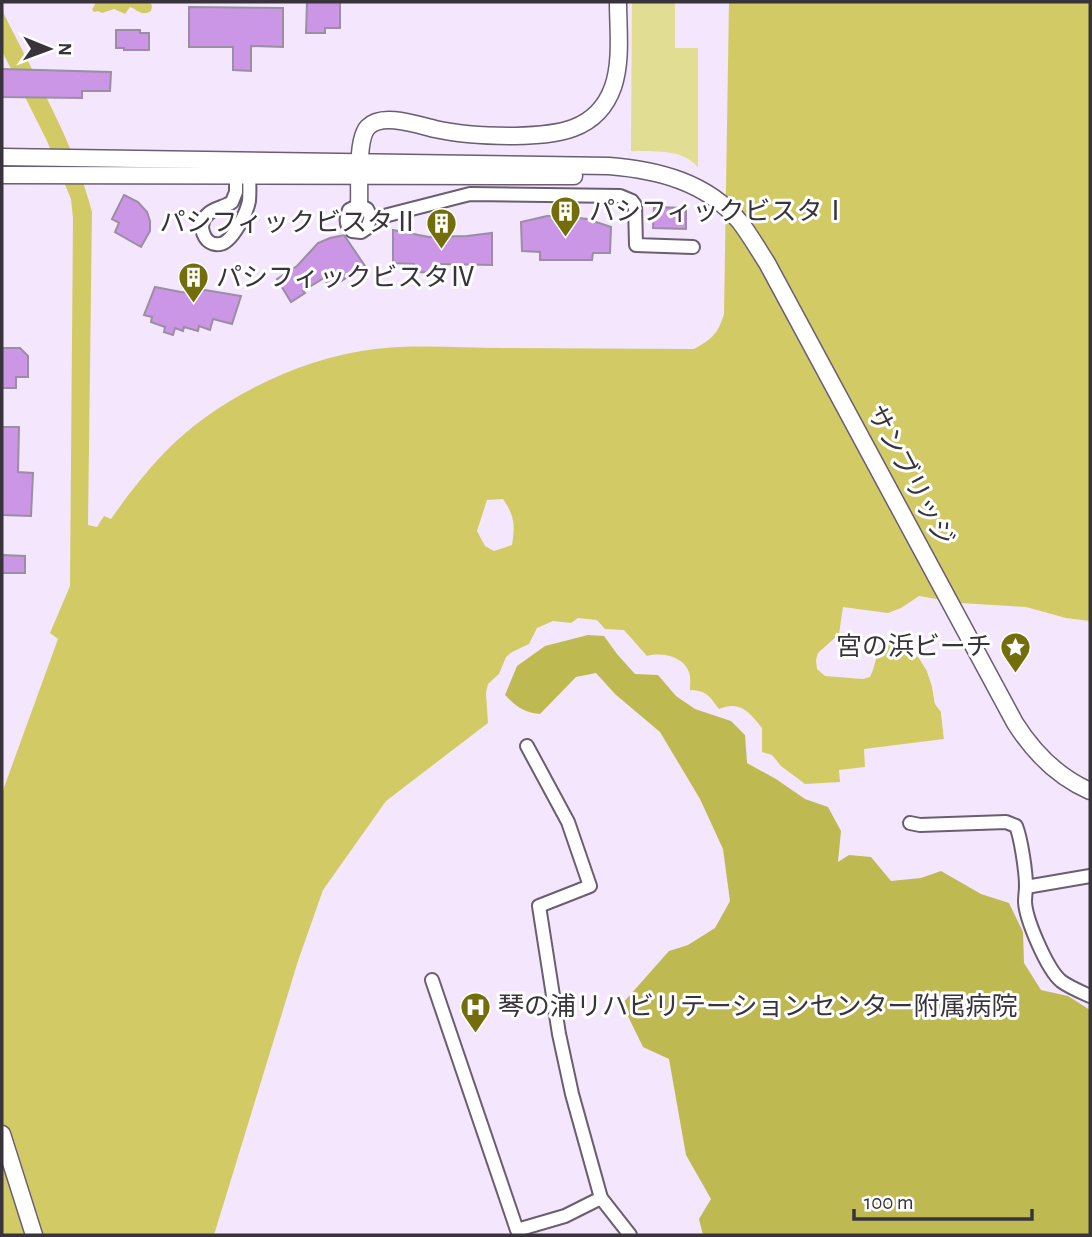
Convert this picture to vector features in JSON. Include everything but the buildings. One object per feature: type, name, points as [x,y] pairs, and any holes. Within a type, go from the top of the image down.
[{"type":"street","points":[[618,2],[617,74],[602,106],[589,119],[558,133],[502,136],[452,133],[401,121],[376,121],[366,128],[361,138],[360,169],[365,211],[384,216],[470,194],[620,196],[635,205],[636,245],[693,247]]},
{"type":"street","points":[[2,157],[243,168],[360,169]]},
{"type":"street","points":[[243,168],[249,199],[247,207],[229,240],[220,244],[210,243],[203,234],[202,222],[208,214],[232,202],[243,168]]},
{"type":"street","points":[[2,175],[243,168]]},
{"type":"street","name":"サンブリッジ","points":[[360,169],[648,176],[687,183],[721,204],[738,220],[767,263],[1026,740],[1062,776],[1090,791]]},
{"type":"street","points":[[527,746],[568,822],[590,886],[539,906],[559,1034],[572,1094],[601,1198],[630,1235]]},
{"type":"street","points":[[910,822],[916,825],[1012,823],[1016,826],[1026,887],[1026,914],[1033,933],[1052,970],[1062,981],[1090,996]]},
{"type":"street","points":[[1026,887],[1090,876]]},
{"type":"street","points":[[432,980],[517,1230],[565,1216],[601,1198]]},
{"type":"street","points":[[2,1134],[34,1235]]},
{"type":"shaded area","points":[[96,2],[150,2],[152,6],[151,11],[144,13],[130,7],[125,14],[114,9],[102,13],[92,10]]},
{"type":"shaded area","points":[[632,2],[675,2],[675,48],[698,48],[698,167],[675,154],[631,151]]},
{"type":"shaded area","points":[[729,2],[1090,2],[1090,621],[1066,618],[1026,607],[960,603],[919,596],[888,613],[843,607],[839,634],[818,653],[817,669],[825,676],[863,679],[870,677],[882,642],[895,636],[919,658],[927,671],[935,704],[941,711],[944,739],[864,749],[865,767],[839,770],[840,782],[805,784],[781,766],[772,755],[762,752],[762,728],[749,713],[733,706],[719,709],[708,695],[690,690],[689,672],[677,659],[665,655],[647,656],[624,630],[605,629],[597,620],[578,618],[571,623],[553,621],[537,628],[529,644],[506,657],[499,674],[488,684],[488,723],[386,801],[323,890],[298,961],[214,1235],[2,1235],[2,793],[58,639],[50,633],[70,586],[73,218],[71,199],[47,141],[2,51],[2,6],[65,136],[92,212],[88,525],[97,527],[104,516],[111,519],[164,453],[208,415],[261,384],[318,361],[375,349],[407,347],[694,349],[714,335],[724,314]],"holes":[[[503,499],[513,521],[512,545],[494,551],[485,546],[477,531],[487,500]]]},
{"type":"shaded area","points":[[588,635],[604,636],[635,674],[658,675],[676,696],[695,709],[731,721],[745,735],[747,763],[805,799],[828,807],[841,831],[838,862],[849,855],[871,857],[891,881],[921,878],[941,871],[981,894],[1009,903],[1023,932],[1024,963],[1041,990],[1068,996],[1090,1010],[1090,1235],[703,1235],[699,1219],[711,1199],[686,1155],[669,1059],[643,1047],[622,1004],[669,951],[688,945],[715,928],[730,901],[723,849],[700,799],[660,732],[615,694],[596,673],[576,677],[540,714],[521,708],[505,695],[517,666],[545,646]]},
{"type":"pier","points":[[897,633],[921,656],[930,670],[936,685],[938,703],[944,711],[948,739],[944,739],[941,712],[935,704],[927,671],[919,658],[891,634]]},
{"type":"place","name":"パシフィックビスタⅠ","points":[[566,239]]},
{"type":"place","name":"パシフィックビスタⅡ","points":[[442,250]]},
{"type":"place","name":"パシフィックビスタⅣ","points":[[193,305]]},
{"type":"place","name":"宮の浜ビーチ","points":[[1015,674]]},
{"type":"place","name":"琴の浦リハビリテーションセンター附属病院","points":[[475,1034]]}]
